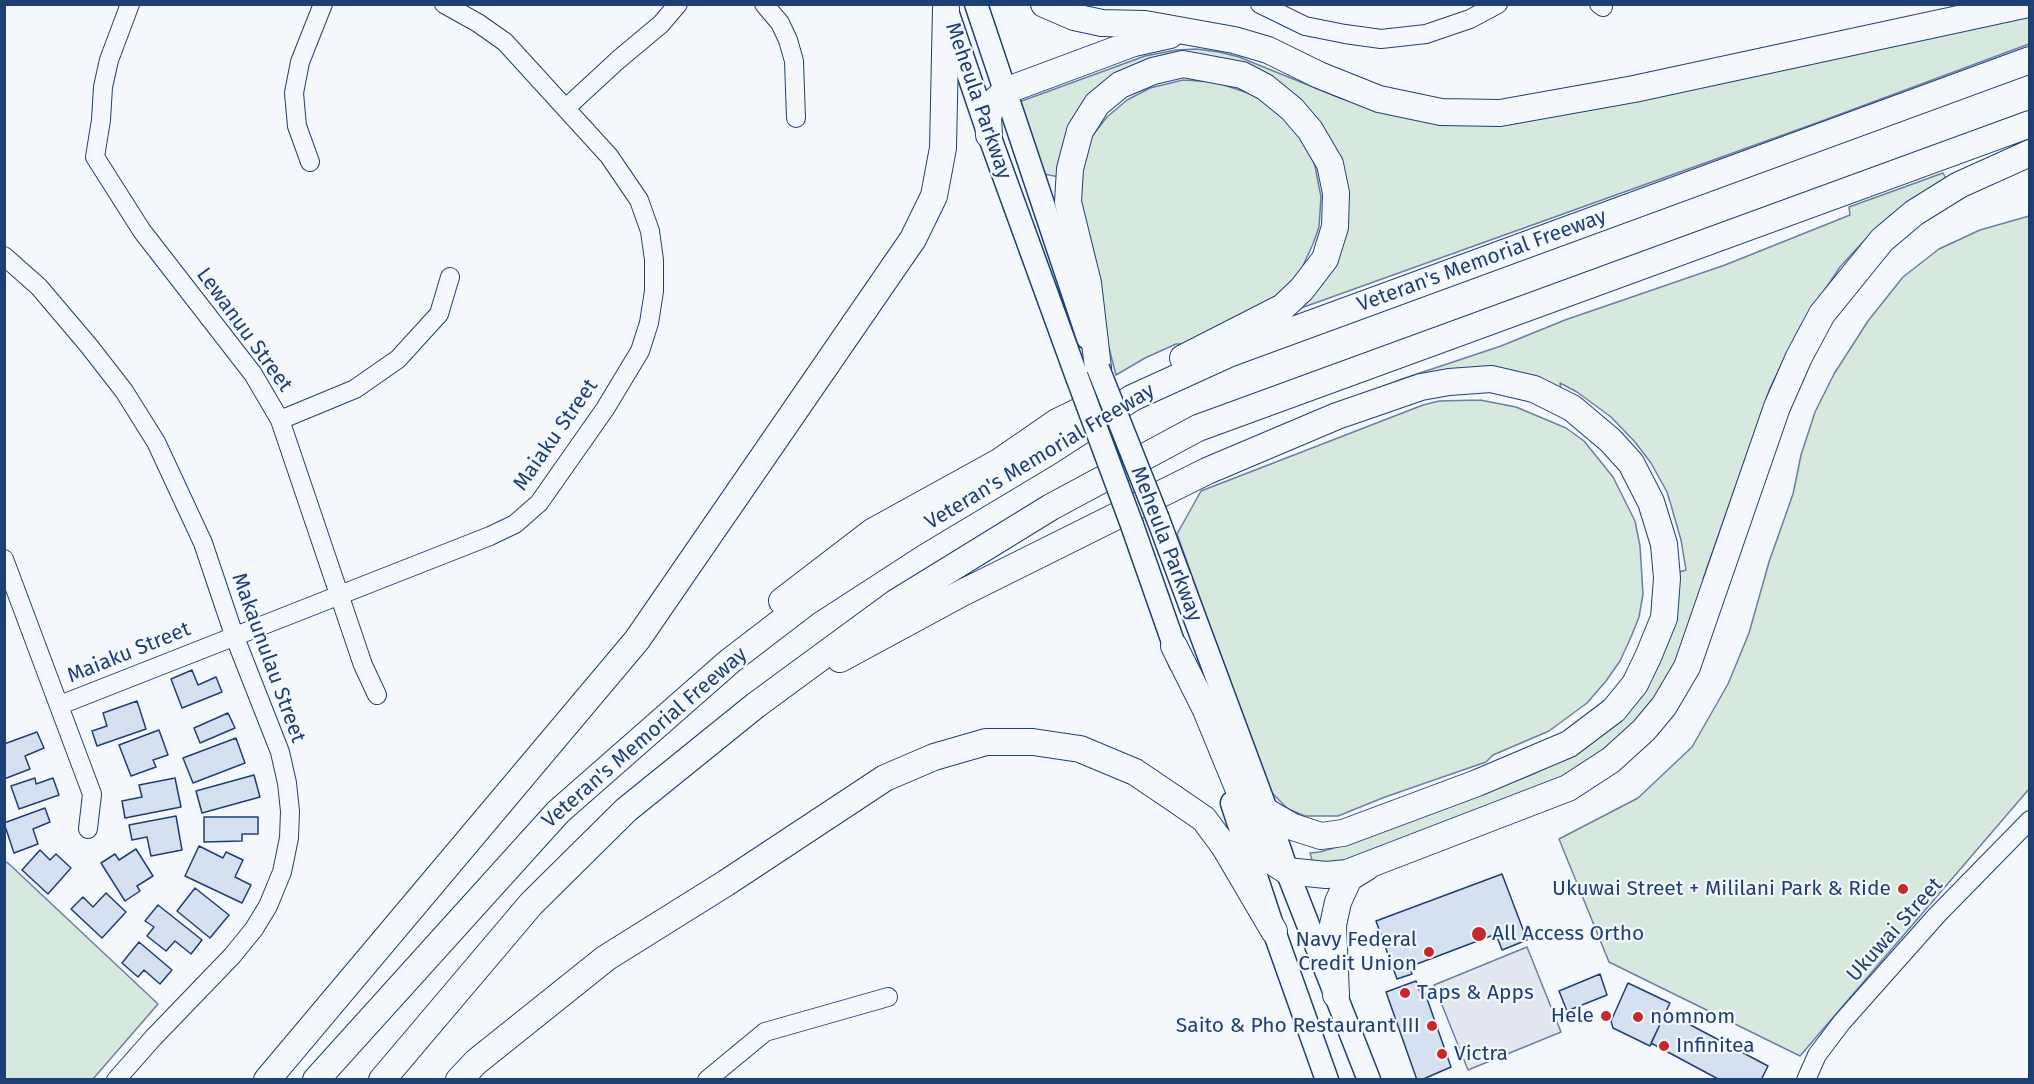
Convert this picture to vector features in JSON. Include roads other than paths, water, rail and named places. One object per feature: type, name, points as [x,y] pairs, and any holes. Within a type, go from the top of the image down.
[{"type":"highway","points":[[1044,4],[1074,17],[1102,23],[1145,24],[1234,40],[1268,50],[1319,75],[1379,99],[1441,112],[1500,113],[1634,89],[2028,4]]},
{"type":"highway","points":[[267,1080],[637,639],[913,239],[934,196],[943,148],[945,6]]},
{"type":"highway","points":[[989,135],[988,117],[993,103],[1005,91],[1134,42],[1172,34],[1206,34]]},
{"type":"highway","name":"Veteran's Memorial Freeway","points":[[316,1080],[558,812],[730,661],[807,602],[1132,398],[1231,353],[2030,60]]},
{"type":"highway","points":[[558,812],[709,660],[813,576],[872,532],[999,462],[1057,422],[1283,307],[1302,290],[1325,259],[1335,227],[1336,193],[1330,164],[1310,130],[1292,109],[1265,87],[1242,75],[1183,64],[1153,70],[1120,85],[1097,104],[1080,132],[1070,169],[1068,202],[1088,283],[1087,372]]},
{"type":"highway","name":"Veteran's Memorial Freeway","points":[[382,1080],[531,904],[626,810],[756,705],[905,597],[1051,507],[1198,428],[2030,124]]},
{"type":"highway","points":[[1174,646],[1206,710],[1259,839],[1273,862],[1287,871],[1326,875],[1347,873],[1568,788],[1611,760],[1644,730],[1664,706],[1687,667],[1777,408],[1799,357],[1822,314],[1881,240],[1914,213],[1959,185],[2030,153]]},
{"type":"highway","points":[[756,705],[962,594],[1207,471],[1337,416],[1421,387],[1475,380],[1499,381],[1534,389],[1572,408],[1610,440],[1630,463],[1651,502],[1664,544],[1667,578],[1664,618],[1635,684],[1614,710],[1569,744],[1477,783],[1343,833],[1321,836],[1293,827],[1267,812]]},
{"type":"highway","points":[[459,1080],[476,1062],[606,958],[726,883],[885,778],[934,757],[986,742],[1033,742],[1080,749],[1135,772],[1204,819],[1224,846],[1274,931]]},
{"type":"highway","points":[[1336,994],[1333,925],[1338,902],[1349,878],[1369,865]]},
{"type":"main road","name":"Meheula Parkway","points":[[976,4],[1005,91],[1132,525],[1239,822],[1274,931],[1327,1080]]},
{"type":"main road","name":"Meheula Parkway","points":[[945,6],[989,135],[1087,372],[1158,519],[1287,871],[1369,1080]]},
{"type":"street","name":"Lewanuu Street","points":[[130,4],[109,60],[103,87],[95,157],[142,231],[252,374],[280,420],[363,664],[377,695]]},
{"type":"street","points":[[310,162],[297,126],[294,93],[300,62],[323,4]]},
{"type":"street","name":"Maiaku Street","points":[[60,705],[480,540],[515,524],[539,503],[605,409],[640,351],[649,323],[654,291],[654,260],[650,231],[639,200],[609,156],[505,42],[478,23],[444,4]]},
{"type":"street","points":[[566,108],[661,24],[678,4]]},
{"type":"street","points":[[764,4],[780,22],[794,61],[796,118]]},
{"type":"street","points":[[1260,4],[1305,26],[1381,39],[1426,34],[1470,19],[1498,4]]},
{"type":"street","name":"Makaunulau Street","points":[[4,256],[39,287],[88,346],[124,391],[149,432],[179,489],[203,543],[234,635],[280,752],[287,783],[290,811],[289,838],[282,872],[268,906],[254,929],[232,956],[116,1080]]},
{"type":"street","points":[[280,420],[356,389],[398,359],[439,314],[450,277]]},
{"type":"street","points":[[4,560],[92,795],[88,829]]},
{"type":"street","name":"Ukuwai Street","points":[[1806,1080],[1817,1056],[1842,1022],[1937,915],[2030,820]]},
{"type":"street","points":[[707,1080],[765,1032],[888,996]]},
{"type":"place","name":"Ukuwai Street + Mililani Park & Ride","points":[[1903,889]]},
{"type":"place","name":"All Access Ortho","points":[[1479,934]]},
{"type":"place","name":"Navy Federal Credit Union","points":[[1429,952]]},
{"type":"place","name":"Taps & Apps","points":[[1405,993]]},
{"type":"place","name":"Hele","points":[[1606,1016]]},
{"type":"place","name":"nomnom","points":[[1638,1017]]},
{"type":"place","name":"Saito & Pho Restaurant III","points":[[1432,1026]]},
{"type":"place","name":"Infinitea","points":[[1664,1046]]},
{"type":"place","name":"Victra","points":[[1442,1054]]}]
